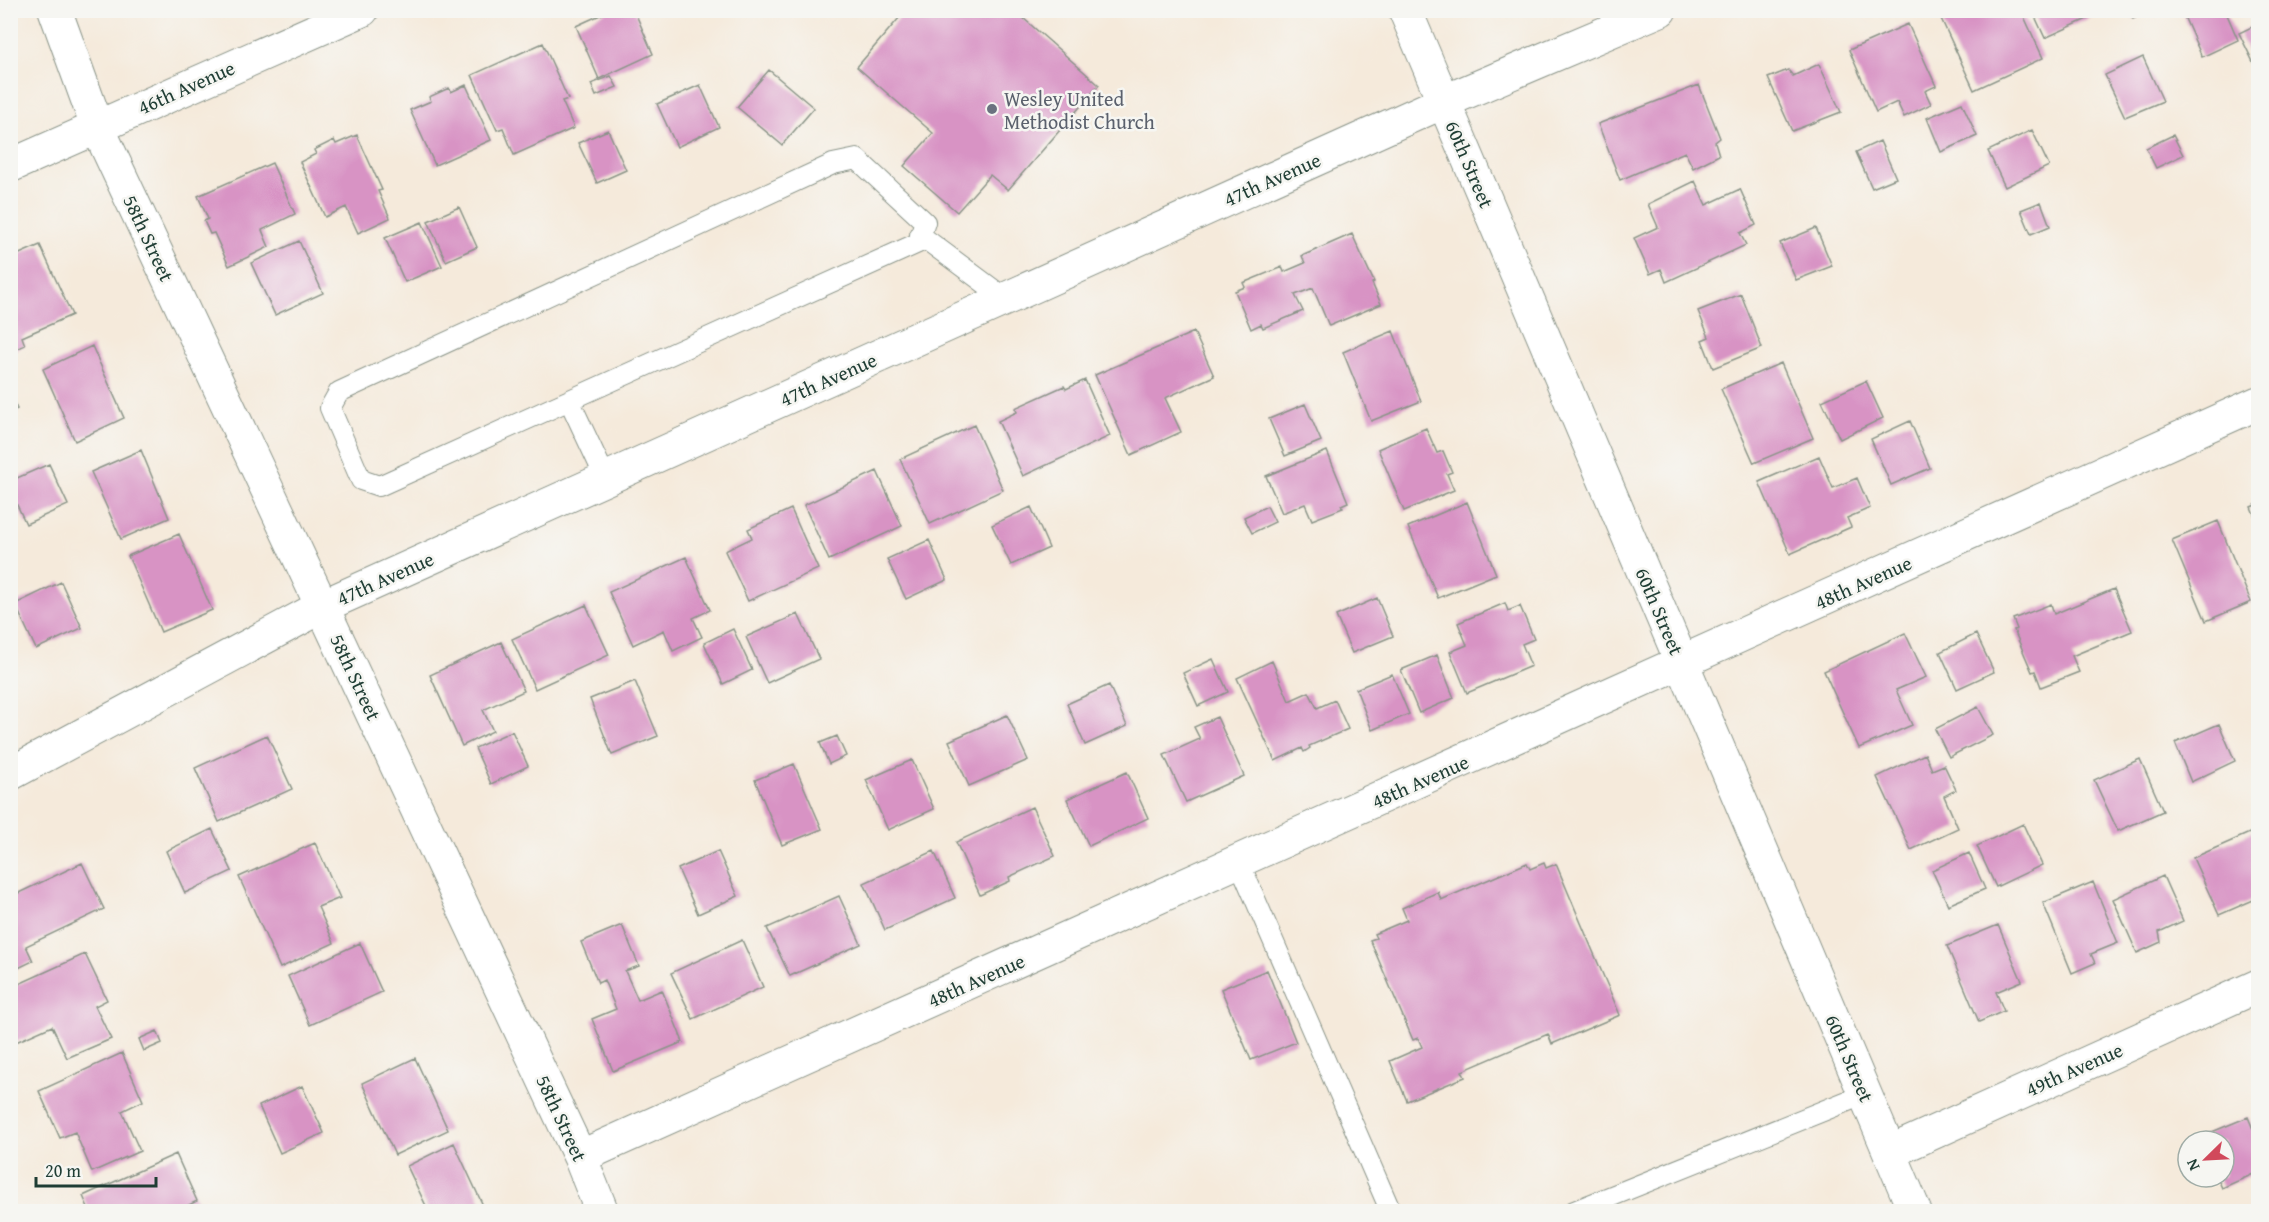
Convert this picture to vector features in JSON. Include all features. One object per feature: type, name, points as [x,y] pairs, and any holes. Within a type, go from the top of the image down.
[{"type":"street","name":"58th Street","points":[[55,10],[97,126],[580,1157],[602,1212]]},
{"type":"street","name":"46th Avenue","points":[[10,166],[362,10]]},
{"type":"street","name":"60th Street","points":[[1405,10],[1915,1212]]},
{"type":"street","name":"47th Avenue","points":[[10,774],[323,606],[1443,102],[1659,10]]},
{"type":"street","name":"48th Avenue","points":[[580,1157],[2259,403]]},
{"type":"street","name":"49th Avenue","points":[[1890,1152],[2259,986]]},
{"type":"lane","points":[[856,159],[925,222],[918,243],[570,402],[379,486],[361,480],[330,408],[339,392],[833,164],[856,159]]},
{"type":"lane","points":[[920,235],[1006,299]]},
{"type":"lane","points":[[570,402],[606,478]]},
{"type":"lane","points":[[1239,862],[1391,1212]]},
{"type":"lane","points":[[1572,1212],[1865,1094]]},
{"type":"building","points":[[611,10],[634,10],[653,54],[599,79],[576,26]]},
{"type":"building","name":"Wesley United Methodist Church","points":[[906,10],[1014,10],[1099,85],[1008,190],[990,175],[957,212],[904,166],[933,133],[857,67]]},
{"type":"building","points":[[1941,10],[2021,10],[2043,58],[1974,90],[1938,12]]},
{"type":"building","points":[[2032,10],[2107,10],[2045,38]]},
{"type":"building","points":[[2129,10],[2151,10],[2133,19]]},
{"type":"building","points":[[2190,10],[2225,10],[2238,40],[2202,57],[2183,14]]},
{"type":"building","points":[[1908,24],[1936,86],[1925,91],[1931,104],[1904,117],[1897,102],[1876,112],[1849,50]]},
{"type":"building","points":[[2258,24],[2258,69],[2257,70],[2239,33]]},
{"type":"building","points":[[543,43],[568,99],[562,101],[574,128],[514,155],[503,128],[497,130],[472,75]]},
{"type":"building","points":[[2143,57],[2163,101],[2125,117],[2105,75]]},
{"type":"building","points":[[1819,64],[1841,112],[1792,131],[1768,78],[1788,70],[1793,76]]},
{"type":"building","points":[[769,70],[814,108],[782,145],[737,107]]},
{"type":"building","points":[[611,76],[617,87],[596,96],[591,84]]},
{"type":"building","points":[[466,85],[491,140],[435,165],[410,110],[431,101],[429,97],[449,88],[451,92]]},
{"type":"building","points":[[700,85],[719,127],[677,147],[657,104]]},
{"type":"building","points":[[1699,85],[1720,138],[1715,142],[1719,155],[1693,168],[1685,152],[1620,180],[1598,124]]},
{"type":"building","points":[[1962,103],[1977,136],[1941,152],[1927,118]]},
{"type":"building","points":[[608,130],[626,170],[597,183],[578,143]]},
{"type":"building","points":[[2032,130],[2049,166],[2005,187],[1988,151]]},
{"type":"building","points":[[357,135],[382,190],[378,191],[390,218],[358,233],[346,207],[325,217],[300,162],[316,154],[314,150],[334,140],[336,144]]},
{"type":"building","points":[[2173,135],[2183,155],[2156,168],[2146,148]]},
{"type":"building","points":[[1880,141],[1896,178],[1872,188],[1856,152]]},
{"type":"building","points":[[272,163],[295,214],[262,230],[269,247],[229,266],[214,233],[210,234],[204,221],[208,219],[198,196]]},
{"type":"building","points":[[1695,181],[1706,205],[1740,189],[1756,225],[1740,233],[1746,245],[1666,282],[1661,269],[1650,274],[1634,238],[1658,227],[1648,204]]},
{"type":"building","points":[[2041,202],[2050,226],[2031,234],[2021,210]]},
{"type":"building","points":[[459,207],[477,247],[446,261],[428,221]]},
{"type":"building","points":[[422,222],[442,266],[405,282],[385,238]]},
{"type":"building","points":[[1816,228],[1832,266],[1796,280],[1780,243]]},
{"type":"building","points":[[1352,234],[1374,282],[1372,283],[1381,304],[1329,326],[1313,288],[1295,295],[1303,311],[1263,328],[1261,324],[1251,329],[1235,291],[1245,287],[1243,283],[1282,267],[1284,272],[1305,263],[1302,256]]},
{"type":"building","points":[[299,241],[323,293],[275,315],[251,263]]},
{"type":"building","points":[[40,245],[72,315],[22,337],[25,345],[10,352],[10,258]]},
{"type":"building","points":[[1741,294],[1762,348],[1713,368],[1702,340],[1709,337],[1698,311]]},
{"type":"building","points":[[1393,331],[1421,401],[1371,421],[1343,352]]},
{"type":"building","points":[[1194,332],[1214,376],[1165,398],[1181,432],[1131,455],[1095,375]]},
{"type":"building","points":[[92,346],[124,418],[75,441],[43,369]]},
{"type":"building","points":[[1781,363],[1813,438],[1754,463],[1721,389]]},
{"type":"building","points":[[1085,380],[1110,436],[1023,476],[998,421],[1017,412],[1015,408],[1064,386],[1066,389]]},
{"type":"building","points":[[1866,381],[1883,418],[1840,439],[1822,401]]},
{"type":"building","points":[[10,394],[17,409],[10,412]]},
{"type":"building","points":[[1305,404],[1321,441],[1285,456],[1269,419]]},
{"type":"building","points":[[1910,421],[1930,468],[1891,485],[1871,439]]},
{"type":"building","points":[[974,425],[1003,490],[930,524],[900,459]]},
{"type":"building","points":[[1426,428],[1437,453],[1443,451],[1452,472],[1447,474],[1454,490],[1404,511],[1378,449]]},
{"type":"building","points":[[141,450],[169,518],[121,539],[91,472]]},
{"type":"building","points":[[1327,451],[1348,502],[1341,505],[1343,508],[1312,520],[1305,504],[1282,513],[1266,476]]},
{"type":"building","points":[[1819,456],[1833,488],[1857,478],[1870,508],[1847,518],[1851,527],[1790,554],[1759,482]]},
{"type":"building","points":[[49,464],[68,505],[26,524],[10,490],[10,481]]},
{"type":"building","points":[[877,471],[902,526],[829,560],[804,505]]},
{"type":"building","points":[[1467,502],[1496,574],[1438,598],[1408,527]]},
{"type":"building","points":[[2258,504],[2258,524],[2251,507]]},
{"type":"building","points":[[1267,506],[1275,522],[1252,533],[1244,517]]},
{"type":"building","points":[[1031,507],[1049,548],[1011,565],[992,525]]},
{"type":"building","points":[[791,509],[818,569],[748,601],[725,551],[752,538],[748,529]]},
{"type":"building","points":[[2218,521],[2251,602],[2206,621],[2172,540]]},
{"type":"building","points":[[179,534],[212,610],[161,632],[128,556]]},
{"type":"building","points":[[929,540],[947,580],[906,599],[887,559]]},
{"type":"building","points":[[686,557],[710,610],[693,618],[702,637],[673,651],[664,630],[633,645],[609,592]]},
{"type":"building","points":[[61,582],[82,628],[36,649],[15,604]]},
{"type":"building","points":[[2114,589],[2132,631],[2072,656],[2079,672],[2041,687],[2014,630],[2017,629],[2013,619],[2051,604],[2054,614]]},
{"type":"building","points":[[1377,598],[1393,636],[1352,653],[1336,616]]},
{"type":"building","points":[[1505,603],[1508,611],[1520,606],[1534,639],[1522,644],[1531,666],[1467,693],[1450,652],[1467,645],[1458,623]]},
{"type":"building","points":[[586,605],[609,655],[535,689],[512,639]]},
{"type":"building","points":[[798,614],[819,659],[767,683],[746,637]]},
{"type":"building","points":[[733,629],[752,670],[723,684],[704,643]]},
{"type":"building","points":[[1905,633],[1926,677],[1896,690],[1912,725],[1859,748],[1824,671]]},
{"type":"building","points":[[1976,634],[1994,672],[1957,689],[1940,652]]},
{"type":"building","points":[[501,642],[524,691],[483,710],[493,731],[462,746],[430,675]]},
{"type":"building","points":[[1437,655],[1454,698],[1419,713],[1401,670]]},
{"type":"building","points":[[1213,659],[1228,692],[1198,706],[1183,673]]},
{"type":"building","points":[[1272,661],[1289,701],[1309,692],[1317,708],[1335,700],[1348,729],[1309,746],[1310,748],[1304,752],[1302,748],[1275,761],[1237,678]]},
{"type":"building","points":[[1392,674],[1409,714],[1372,730],[1356,689]]},
{"type":"building","points":[[635,681],[658,736],[612,755],[590,699]]},
{"type":"building","points":[[1109,685],[1127,726],[1085,745],[1067,704]]},
{"type":"building","points":[[1978,707],[1993,735],[1949,757],[1935,729]]},
{"type":"building","points":[[1007,715],[1028,760],[969,786],[949,741]]},
{"type":"building","points":[[1217,717],[1244,776],[1186,802],[1164,755],[1200,739],[1194,727]]},
{"type":"building","points":[[2219,724],[2235,761],[2191,782],[2175,743]]},
{"type":"building","points":[[512,731],[528,766],[491,784],[475,748]]},
{"type":"building","points":[[267,735],[292,789],[219,822],[195,768]]},
{"type":"building","points":[[837,736],[846,756],[829,764],[820,743]]},
{"type":"building","points":[[1925,754],[1932,770],[1944,765],[1956,790],[1944,796],[1958,828],[1911,850],[1877,777]]},
{"type":"building","points":[[2140,759],[2163,811],[2118,831],[2094,780]]},
{"type":"building","points":[[912,760],[934,809],[888,830],[866,780]]},
{"type":"building","points":[[794,764],[822,829],[782,845],[755,780]]},
{"type":"building","points":[[1127,772],[1148,818],[1089,846],[1067,799]]},
{"type":"building","points":[[1032,807],[1055,856],[1009,877],[1010,881],[980,895],[956,842]]},
{"type":"building","points":[[2023,824],[2042,865],[1996,887],[1977,846]]},
{"type":"building","points":[[212,829],[232,871],[185,893],[166,851]]},
{"type":"building","points":[[2254,831],[2258,841],[2258,898],[2219,915],[2193,858]]},
{"type":"building","points":[[315,843],[340,898],[318,907],[334,943],[280,968],[239,877]]},
{"type":"building","points":[[718,851],[738,896],[698,914],[678,869]]},
{"type":"building","points":[[934,851],[955,898],[885,930],[864,883]]},
{"type":"building","points":[[1969,853],[1985,889],[1948,905],[1932,870]]},
{"type":"building","points":[[82,863],[104,909],[26,946],[33,961],[10,972],[10,897]]},
{"type":"building","points":[[1527,863],[1530,869],[1544,863],[1546,868],[1556,864],[1620,1015],[1552,1044],[1548,1034],[1462,1071],[1465,1077],[1407,1101],[1390,1061],[1422,1047],[1418,1038],[1413,1040],[1370,940],[1376,938],[1374,934],[1407,920],[1402,908],[1438,892],[1441,900]]},
{"type":"building","points":[[2163,876],[2183,921],[2159,932],[2161,942],[2137,953],[2113,899]]},
{"type":"building","points":[[2093,882],[2118,943],[2091,954],[2095,963],[2072,973],[2043,903]]},
{"type":"building","points":[[839,896],[861,944],[790,976],[767,928]]},
{"type":"building","points":[[622,925],[639,966],[625,971],[638,1000],[662,990],[683,1042],[613,1071],[592,1019],[616,1009],[604,980],[598,983],[581,942]]},
{"type":"building","points":[[1998,925],[2022,981],[1996,992],[2004,1011],[1979,1022],[1947,946]]},
{"type":"building","points":[[742,940],[763,987],[693,1019],[671,973]]},
{"type":"building","points":[[360,943],[382,992],[310,1025],[288,976]]},
{"type":"building","points":[[85,954],[107,1000],[95,1006],[111,1039],[67,1058],[52,1026],[16,1042],[10,1029],[10,988]]},
{"type":"building","points":[[1267,970],[1296,1042],[1251,1060],[1221,989]]},
{"type":"building","points":[[157,1031],[162,1043],[144,1051],[139,1039]]},
{"type":"building","points":[[122,1053],[143,1101],[122,1111],[140,1151],[92,1172],[75,1132],[60,1138],[39,1091]]},
{"type":"building","points":[[415,1058],[448,1130],[395,1155],[362,1083]]},
{"type":"building","points":[[302,1086],[324,1133],[280,1153],[259,1106]]},
{"type":"building","points":[[2248,1117],[2258,1141],[2258,1172],[2236,1182],[2236,1129],[2219,1129]]},
{"type":"building","points":[[454,1143],[486,1212],[429,1212],[407,1166]]},
{"type":"building","points":[[176,1154],[197,1201],[187,1206],[189,1212],[90,1212],[83,1196]]},
{"type":"place","name":"Wesley United Methodist Church","points":[[992,109]]}]
